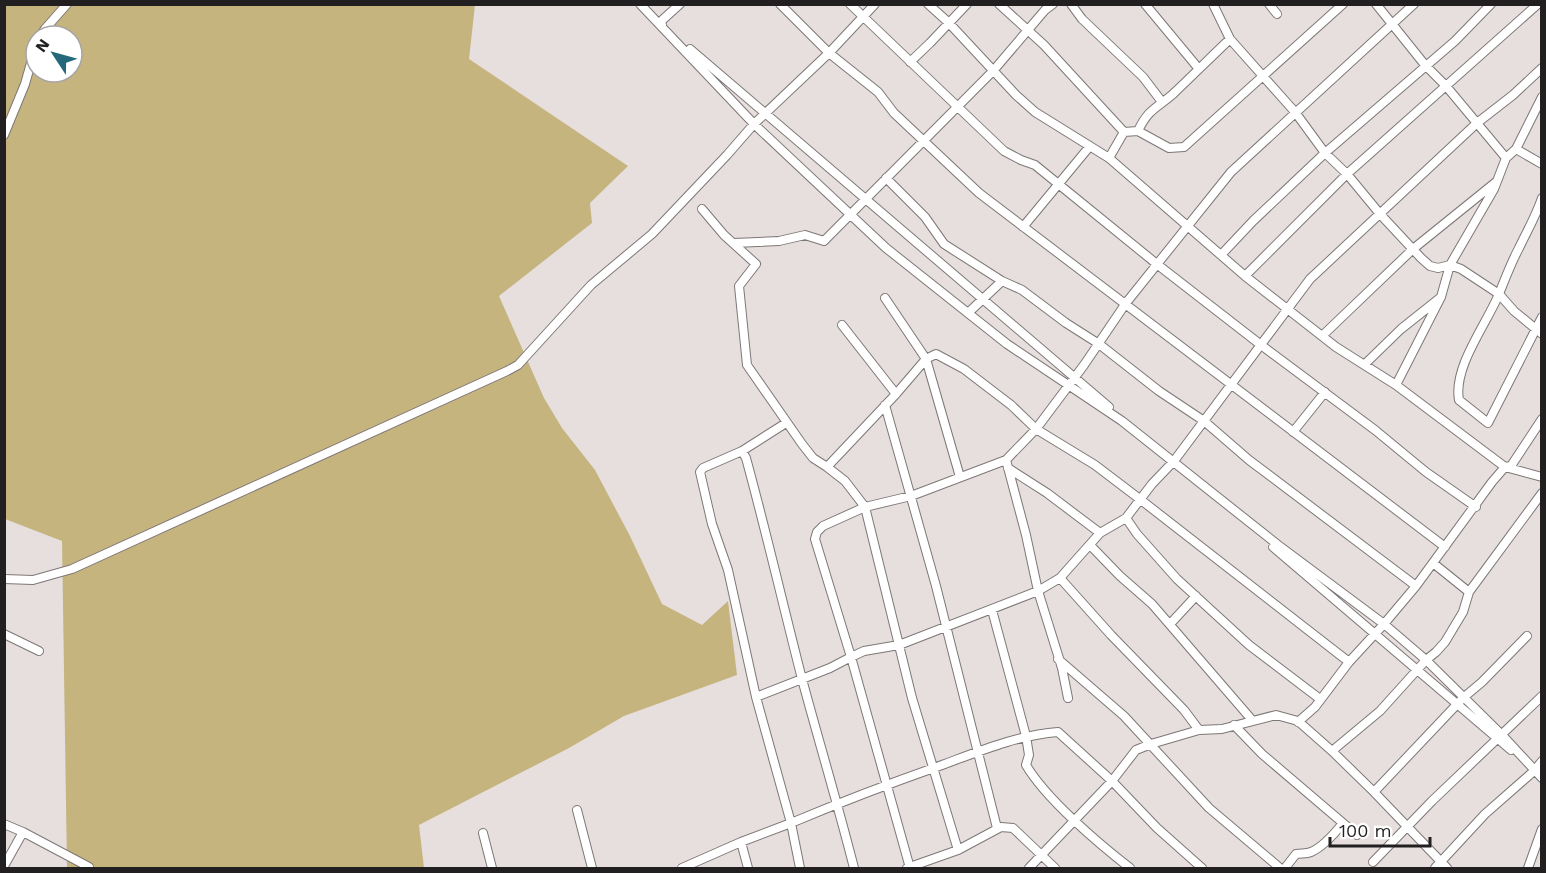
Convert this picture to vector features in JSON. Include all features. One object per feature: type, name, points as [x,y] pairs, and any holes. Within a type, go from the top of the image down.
[{"type":"street","points":[[49,24],[67,4]]},
{"type":"street","points":[[640,4],[754,124],[886,248],[1007,344],[1122,421],[1270,538],[1384,624],[1426,660],[1539,775]]},
{"type":"street","points":[[659,23],[680,4]]},
{"type":"street","points":[[780,4],[829,53],[878,92],[894,112],[979,193],[1445,547]]},
{"type":"street","points":[[850,4],[1004,152],[1035,165],[1261,345],[1476,507]]},
{"type":"street","points":[[4,579],[33,580],[72,569],[518,364],[591,285],[652,234],[754,124],[829,53],[875,4]]},
{"type":"street","points":[[928,4],[1035,112],[1109,158],[1245,276],[1322,336],[1396,385],[1505,467],[1542,477]]},
{"type":"street","points":[[910,62],[967,4]]},
{"type":"street","points":[[999,4],[1044,45],[1125,132]]},
{"type":"street","points":[[734,243],[778,241],[805,236],[824,241],[993,71],[1045,10],[1053,4]]},
{"type":"street","points":[[1071,4],[1082,19],[1143,77],[1162,102]]},
{"type":"street","points":[[1145,4],[1199,69]]},
{"type":"street","points":[[1213,4],[1230,39],[1295,112],[1325,153],[1347,174],[1413,249],[1430,266],[1438,268],[1450,265],[1461,269],[1499,294],[1514,311],[1539,332]]},
{"type":"street","points":[[1269,4],[1277,14]]},
{"type":"street","points":[[1376,4],[1425,65],[1446,86],[1506,158]]},
{"type":"street","points":[[1050,867],[1013,828],[1007,826],[998,828],[958,850],[909,868],[851,657],[814,539],[823,526],[865,507],[911,496],[960,477],[1007,464],[1099,344],[1126,303],[1231,172],[1414,4]]},
{"type":"street","points":[[1221,255],[1253,221],[1325,153],[1455,41],[1491,4]]},
{"type":"street","points":[[1245,276],[1347,174],[1538,4]]},
{"type":"street","points":[[1125,132],[1138,131],[1169,148],[1184,147],[1340,5]]},
{"type":"street","points":[[659,23],[1539,775]]},
{"type":"street","points":[[1138,131],[1143,119],[1171,96],[1230,39]]},
{"type":"street","points":[[756,696],[864,651],[899,645],[992,610],[1038,591],[1060,578],[1101,533],[1126,518],[1174,461],[1310,279],[1477,123],[1513,95],[1542,68]]},
{"type":"street","points":[[4,135],[25,84]]},
{"type":"street","points":[[1396,385],[1442,297],[1450,265],[1498,181],[1506,158],[1516,149],[1542,97]]},
{"type":"street","points":[[1109,158],[1125,132]]},
{"type":"street","points":[[1023,227],[1090,146]]},
{"type":"street","points":[[1516,149],[1542,164]]},
{"type":"street","points":[[886,178],[925,217],[945,244],[1002,281],[1022,290],[1099,344],[1159,391],[1204,421],[1249,460],[1416,586]]},
{"type":"street","points":[[1322,336],[1413,249],[1477,195],[1498,181]]},
{"type":"street","points":[[1542,198],[1466,362],[1457,388],[1459,400],[1488,423],[1539,332],[1542,318]]},
{"type":"street","points":[[702,210],[724,235],[756,264],[739,286],[747,365],[813,458],[845,481],[865,507],[912,698],[958,850]]},
{"type":"street","points":[[968,313],[1002,281]]},
{"type":"street","points":[[1365,364],[1401,328],[1442,297]]},
{"type":"street","points":[[885,298],[926,359],[960,477]]},
{"type":"street","points":[[842,325],[896,394]]},
{"type":"street","points":[[826,467],[926,359],[936,354],[950,360],[1011,405],[1036,429],[1095,465],[1349,662]]},
{"type":"street","points":[[1293,432],[1325,392]]},
{"type":"street","points":[[885,405],[936,586],[998,828]]},
{"type":"street","points":[[1299,722],[1315,707],[1349,662],[1416,586],[1505,467],[1511,466],[1542,419]]},
{"type":"street","points":[[786,423],[742,451],[703,468],[700,472],[712,524],[728,570],[756,696],[791,823],[800,868]]},
{"type":"street","points":[[742,451],[746,458],[802,678],[854,868]]},
{"type":"street","points":[[1007,464],[1101,533]]},
{"type":"street","points":[[1007,464],[1038,591],[1068,698]]},
{"type":"street","points":[[1332,751],[1380,711],[1445,642],[1463,612],[1469,592],[1542,493]]},
{"type":"street","points":[[1126,518],[1158,560],[1196,596],[1249,645],[1320,699]]},
{"type":"street","points":[[1090,545],[1170,624],[1252,720]]},
{"type":"street","points":[[1433,563],[1469,592]]},
{"type":"street","points":[[1060,578],[1111,635],[1184,710],[1198,730]]},
{"type":"street","points":[[1170,624],[1196,596]]},
{"type":"street","points":[[992,610],[1026,736],[1029,755],[1026,765],[1033,776],[1074,820],[1130,868]]},
{"type":"street","points":[[4,634],[39,651]]},
{"type":"street","points":[[1374,792],[1463,698],[1527,636]]},
{"type":"street","points":[[1058,659],[1124,716],[1209,808],[1280,868]]},
{"type":"street","points":[[1373,862],[1407,826],[1502,735],[1512,722],[1542,696]]},
{"type":"street","points":[[1029,868],[1112,781],[1136,750],[1198,730],[1222,729],[1275,715],[1299,722],[1374,792],[1441,866],[1485,814],[1539,775],[1542,761]]},
{"type":"street","points":[[1234,725],[1262,754],[1357,835]]},
{"type":"street","points":[[682,868],[838,803],[932,768],[1026,736],[1058,732],[1112,781],[1157,828],[1202,868]]},
{"type":"street","points":[[577,810],[592,868]]},
{"type":"street","points":[[1286,868],[1296,854],[1307,854],[1316,850],[1343,823]]},
{"type":"street","points":[[4,824],[89,867]]},
{"type":"street","points":[[1528,868],[1542,829]]},
{"type":"street","points":[[4,866],[23,832]]},
{"type":"street","points":[[483,833],[492,868]]},
{"type":"street","points":[[741,842],[748,868]]},
{"type":"shaded area","points":[[4,5],[475,5],[469,59],[628,166],[590,203],[592,223],[499,296],[544,398],[562,428],[595,470],[662,604],[702,625],[728,601],[737,675],[624,716],[569,748],[419,825],[424,868],[67,868],[62,541],[5,519]]}]
